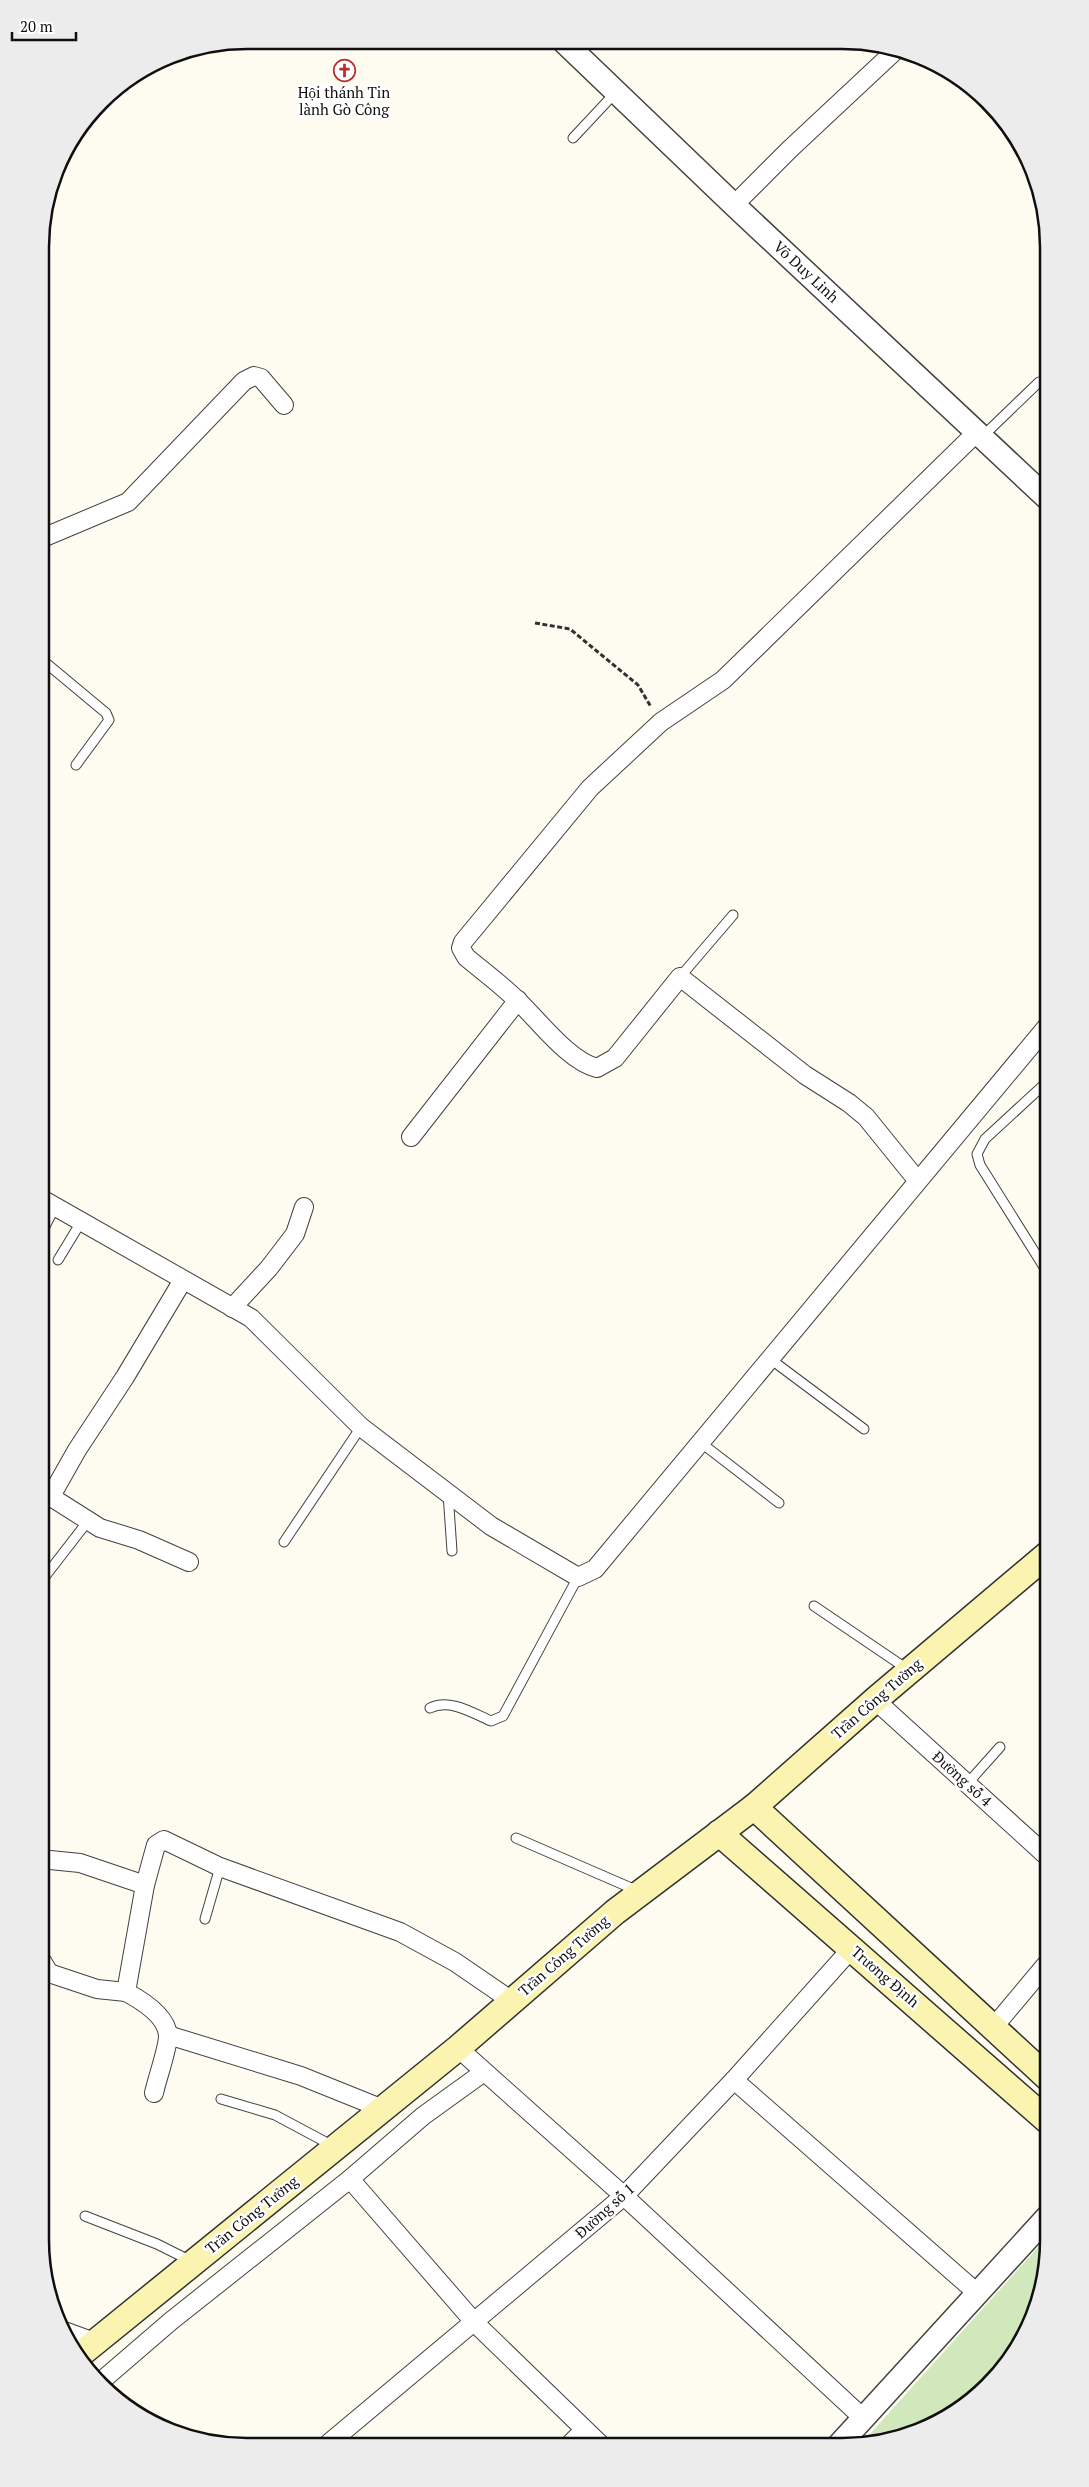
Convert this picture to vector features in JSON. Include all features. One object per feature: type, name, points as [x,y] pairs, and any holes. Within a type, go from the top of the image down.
[{"type":"main road","name":"Trần Công Tường","points":[[85,2350],[458,2048],[615,1912],[754,1807],[875,1700],[1040,1561]]},
{"type":"main road","points":[[754,1807],[992,2029],[1040,2071]]},
{"type":"main road","name":"Trương Định","points":[[719,1833],[1040,2114]]},
{"type":"street","name":"Võ Duy Linh","points":[[571,49],[734,205],[980,433],[1040,491]]},
{"type":"street","points":[[734,205],[790,149],[890,55]]},
{"type":"street","points":[[49,535],[128,502],[244,381],[254,376],[260,378],[284,405]]},
{"type":"street","points":[[917,1180],[866,1117],[849,1103],[805,1075],[680,977],[615,1058],[597,1068],[585,1065],[575,1057],[518,1000],[466,957],[461,948],[463,942],[590,788],[660,722],[704,693],[980,433]]},
{"type":"street","points":[[411,1137],[518,1000]]},
{"type":"street","points":[[49,1203],[251,1318],[361,1427],[491,1526],[578,1577],[595,1569],[1040,1035]]},
{"type":"street","points":[[232,1308],[269,1268],[295,1234],[304,1207]]},
{"type":"street","points":[[49,1488],[77,1450],[125,1377],[183,1280]]},
{"type":"street","points":[[49,1496],[100,1528],[139,1540],[189,1562]]},
{"type":"street","name":"Đường số 4","points":[[875,1700],[1040,1850]]},
{"type":"street","points":[[126,1992],[145,1885],[156,1845],[164,1840],[220,1867],[400,1932],[455,1962],[512,2001]]},
{"type":"street","points":[[49,1860],[80,1863],[145,1885]]},
{"type":"street","name":"Đường số 1","points":[[335,2438],[475,2323],[624,2196],[734,2080],[852,1948]]},
{"type":"street","points":[[49,1972],[97,1989],[126,1992],[139,1999],[158,2014],[168,2035],[154,2093]]},
{"type":"street","points":[[992,2029],[1040,1972]]},
{"type":"street","points":[[168,2035],[300,2076],[383,2109]]},
{"type":"street","points":[[458,2048],[624,2196],[863,2418]]},
{"type":"street","points":[[105,2378],[172,2321],[350,2179],[423,2116],[484,2072]]},
{"type":"street","points":[[734,2080],[976,2292]]},
{"type":"street","points":[[350,2179],[475,2323],[593,2438]]},
{"type":"street","points":[[845,2438],[976,2292],[1040,2224]]},
{"type":"street","points":[[576,2438],[584,2430]]},
{"type":"lane","points":[[573,138],[616,92]]},
{"type":"lane","points":[[980,433],[1039,382]]},
{"type":"lane","points":[[49,666],[106,713],[109,720],[76,765]]},
{"type":"lane","points":[[680,977],[733,915]]},
{"type":"lane","points":[[1040,1088],[985,1139],[977,1154],[980,1166],[1040,1261]]},
{"type":"lane","points":[[49,1220],[56,1207]]},
{"type":"lane","points":[[58,1260],[81,1222]]},
{"type":"lane","points":[[769,1358],[864,1429]]},
{"type":"lane","points":[[284,1542],[361,1427]]},
{"type":"lane","points":[[700,1442],[779,1502]]},
{"type":"lane","points":[[448,1493],[452,1551]]},
{"type":"lane","points":[[49,1571],[88,1521]]},
{"type":"lane","points":[[430,1708],[437,1704],[454,1706],[491,1721],[503,1716],[578,1577]]},
{"type":"lane","points":[[814,1606],[909,1671]]},
{"type":"lane","points":[[967,1784],[1000,1746]]},
{"type":"lane","points":[[516,1838],[641,1892]]},
{"type":"lane","points":[[205,1919],[220,1867]]},
{"type":"lane","points":[[221,2100],[275,2115],[336,2147]]},
{"type":"lane","points":[[86,2216],[157,2244],[193,2262]]},
{"type":"path","points":[[535,623],[570,629],[610,660],[638,685],[660,722]]},
{"type":"green space","points":[[1040,2245],[1039,2266],[1030,2304],[1014,2339],[991,2371],[963,2397],[930,2418],[906,2428],[867,2437]]},
{"type":"place","name":"Hội thánh Tin lành Gò Công","points":[[344,70]]}]
